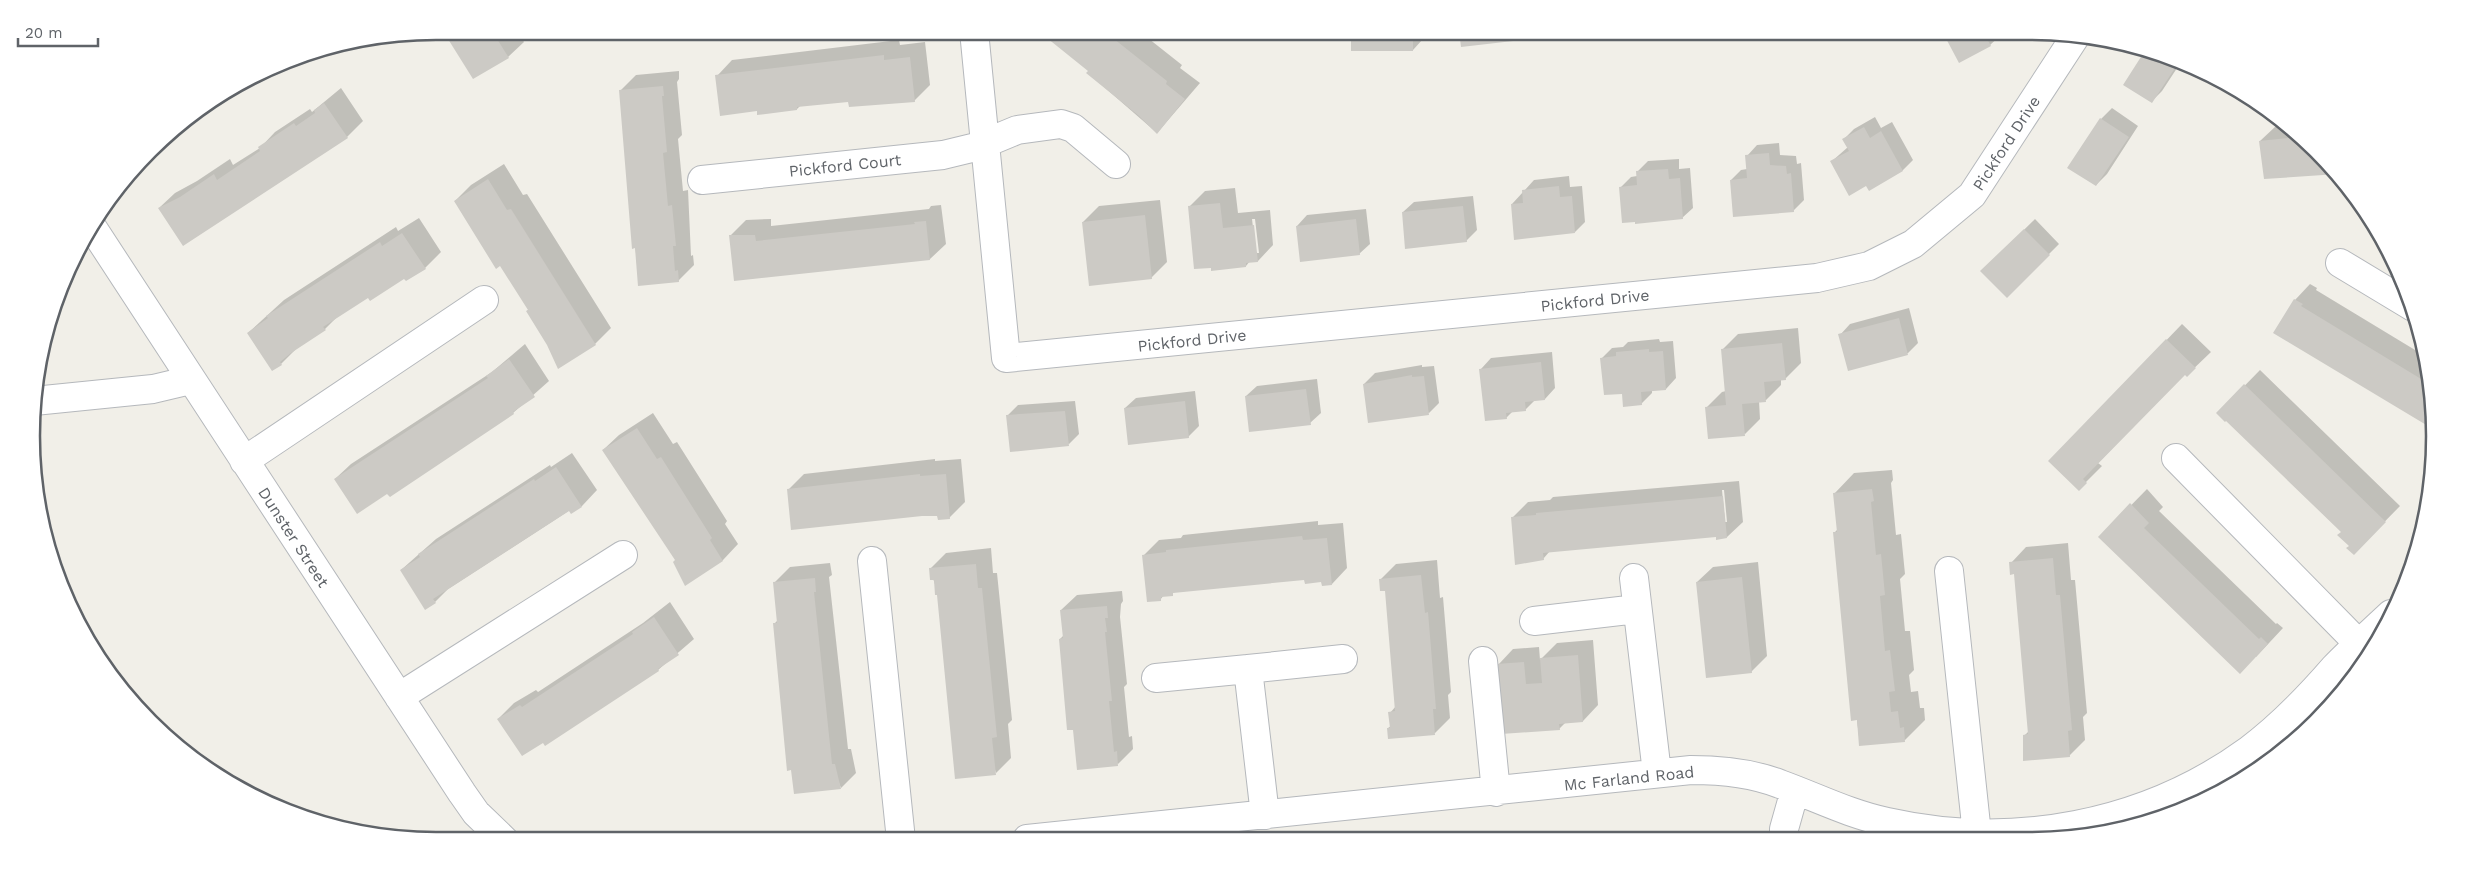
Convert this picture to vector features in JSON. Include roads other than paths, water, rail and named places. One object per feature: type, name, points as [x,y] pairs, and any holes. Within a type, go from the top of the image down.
[{"type":"street","points":[[975,40],[986,143]]},
{"type":"street","name":"Pickford Drive","points":[[986,143],[1006,358],[1817,278],[1869,266],[1913,244],[1972,195],[2072,42]]},
{"type":"street","name":"Pickford Court","points":[[702,180],[943,155],[986,143],[1017,130],[1065,125],[1073,128],[1116,164]]},
{"type":"street","name":"Dunster Street","points":[[96,233],[476,813],[496,832]]},
{"type":"street","points":[[2340,263],[2402,300]]},
{"type":"street","points":[[244,461],[484,300]]},
{"type":"street","points":[[42,400],[153,390],[191,380]]},
{"type":"street","points":[[2176,458],[2359,644]]},
{"type":"street","points":[[399,697],[623,555]]},
{"type":"street","points":[[872,561],[900,832]]},
{"type":"street","points":[[1950,571],[1977,832]]},
{"type":"street","points":[[1634,578],[1657,773]]},
{"type":"street","points":[[1534,620],[1638,609]]},
{"type":"street","name":"Mc Farland Road","points":[[2031,832],[2081,825],[2128,812],[2166,805],[2248,750],[2304,702],[2376,628]]},
{"type":"street","points":[[1156,678],[1343,659]]},
{"type":"street","points":[[1483,661],[1496,792]]},
{"type":"street","points":[[1248,669],[1264,815]]},
{"type":"street","name":"Mc Farland Road","points":[[1103,832],[1691,770],[1718,771],[1768,780],[1838,808],[1885,822],[1946,832]]},
{"type":"street","points":[[1784,832],[1795,790]]}]
